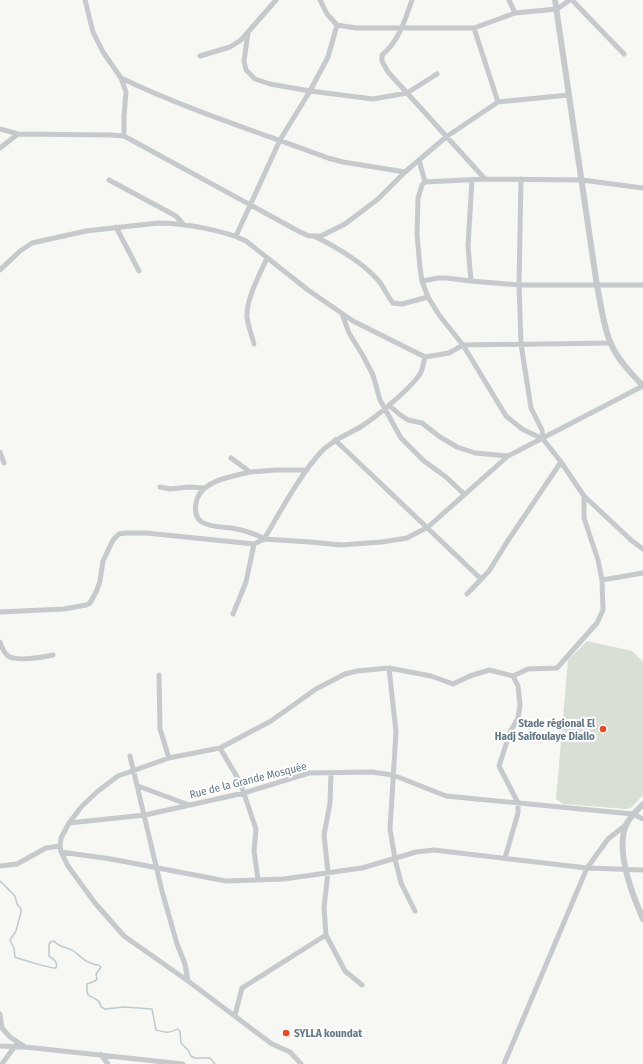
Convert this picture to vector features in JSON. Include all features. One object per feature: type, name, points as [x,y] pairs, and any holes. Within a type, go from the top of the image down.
[{"type":"street","points":[[85,0],[93,32],[103,52],[121,78],[126,92],[124,136]]},
{"type":"street","points":[[200,56],[230,47],[241,40],[248,34],[276,0]]},
{"type":"street","points":[[320,0],[327,14],[337,25],[356,28],[402,29],[474,28],[516,14],[557,9],[571,0],[624,54]]},
{"type":"street","points":[[412,0],[402,29],[392,46],[382,55],[382,61],[388,72],[485,179]]},
{"type":"street","points":[[509,0],[516,14]]},
{"type":"street","points":[[307,470],[250,472],[218,480],[205,488],[197,499],[196,514],[200,520],[211,527],[232,528],[259,536],[264,539],[341,545],[382,542],[407,538],[428,527],[508,456],[643,386],[624,366],[611,343],[604,321],[597,286],[555,0]]},
{"type":"street","points":[[236,236],[249,204],[280,140],[310,91],[328,57],[337,25]]},
{"type":"street","points":[[474,28],[498,102]]},
{"type":"street","points":[[248,34],[244,66],[250,75],[255,79],[270,84],[372,99],[407,93],[437,74]]},
{"type":"street","points":[[121,78],[184,106],[238,127],[343,162],[405,172]]},
{"type":"street","points":[[316,237],[325,235],[363,211],[446,137],[498,102],[569,95]]},
{"type":"street","points":[[0,129],[18,134],[124,136],[300,232],[316,237],[336,247],[377,278],[393,303],[402,304],[428,297]]},
{"type":"street","points":[[0,148],[18,134]]},
{"type":"street","points":[[419,160],[425,182]]},
{"type":"street","points":[[425,182],[485,179],[582,180],[643,188]]},
{"type":"street","points":[[522,179],[519,285],[521,344],[531,408],[542,430],[543,439]]},
{"type":"street","points":[[109,180],[176,216],[184,225]]},
{"type":"street","points":[[471,281],[468,246],[472,180]]},
{"type":"street","points":[[425,182],[422,185],[418,198],[417,234],[422,281],[428,297],[439,315],[463,345],[506,416],[522,429],[543,439],[584,496],[631,540],[643,549]]},
{"type":"street","points":[[0,269],[20,251],[32,243],[86,230],[158,223],[184,225],[236,236],[246,241],[308,290],[352,321],[425,357],[449,353],[463,345],[611,343]]},
{"type":"street","points":[[116,227],[139,271]]},
{"type":"street","points":[[254,344],[248,311],[251,297],[268,258]]},
{"type":"street","points":[[422,281],[446,278],[519,285],[643,285]]},
{"type":"street","points":[[342,313],[349,333],[373,375],[378,394],[387,406],[395,429],[409,447],[464,494]]},
{"type":"street","points":[[0,612],[64,609],[90,603],[100,581],[103,561],[113,540],[119,534],[154,534],[254,544],[264,539],[307,470],[322,451],[335,440],[363,425],[412,384],[420,373],[425,357]]},
{"type":"street","points":[[387,406],[408,420],[422,423],[440,437],[457,447],[475,453],[508,456]]},
{"type":"street","points":[[335,440],[482,579]]},
{"type":"street","points":[[0,452],[4,463]]},
{"type":"street","points":[[231,458],[250,472]]},
{"type":"street","points":[[467,594],[489,571],[561,462]]},
{"type":"street","points":[[160,487],[170,489],[189,487],[205,488]]},
{"type":"street","points":[[301,1064],[290,1052],[272,1044],[188,980],[124,936],[95,903],[68,866],[61,852],[61,838],[69,823],[82,806],[98,791],[118,776],[168,758],[220,748],[271,721],[316,689],[345,674],[357,671],[389,668],[431,676],[453,684],[470,676],[489,670],[514,676],[528,669],[557,668],[597,622],[603,610],[602,580],[598,560],[584,518],[584,496]]},
{"type":"street","points":[[233,614],[246,582],[254,544]]},
{"type":"street","points":[[602,580],[643,573]]},
{"type":"street","points":[[0,642],[8,656],[15,658],[53,655]]},
{"type":"street","points":[[389,668],[396,732],[390,829],[401,883],[415,911]]},
{"type":"street","points":[[159,675],[160,729],[168,758]]},
{"type":"street","points":[[506,858],[518,813],[518,803],[499,766],[510,732],[518,718],[520,705],[518,686],[514,676]]},
{"type":"street","points":[[220,748],[240,782],[256,829],[254,851],[258,879]]},
{"type":"street","points":[[130,756],[145,815],[156,868],[188,980]]},
{"type":"street","name":"Rue de la Grande Mosquée","points":[[69,823],[145,815],[244,793],[309,773],[372,772],[393,775],[446,796],[633,814],[643,819]]},
{"type":"street","points":[[331,773],[330,803],[324,835],[328,872],[324,908],[326,935],[345,971],[362,986]]},
{"type":"street","points":[[138,786],[190,805]]},
{"type":"street","points":[[643,804],[633,814],[627,824],[622,851],[636,904],[643,919]]},
{"type":"street","points":[[504,1064],[587,868],[608,839],[627,824]]},
{"type":"street","points":[[0,866],[17,864],[46,848],[60,846]]},
{"type":"street","points":[[61,852],[111,859],[226,881],[284,879],[362,868],[416,852],[434,850],[587,868],[643,870]]},
{"type":"street","points":[[235,1015],[242,988],[326,935]]},
{"type":"street","points":[[0,1014],[2,1028],[10,1037],[25,1047]]},
{"type":"street","points":[[0,1046],[15,1046],[181,1064]]},
{"type":"street","points":[[2,1064],[15,1046]]},
{"type":"street","points":[[101,1055],[108,1064]]},
{"type":"shaded area","name":"Stade régional El Hadj Saifoulaye Diallo","points":[[587,641],[632,651],[643,662],[643,795],[632,807],[627,809],[563,804],[556,799],[568,660]]},
{"type":"waterway","points":[[0,881],[15,896],[17,904],[21,909],[16,931],[10,940],[14,948],[15,957],[56,968],[55,961],[49,956],[50,942],[54,941],[60,946],[72,950],[87,961],[101,967],[96,974],[97,979],[87,984],[88,995],[98,1001],[101,1007],[105,1009],[124,1007],[152,1009],[156,1030],[169,1032],[177,1029],[180,1031],[181,1043],[188,1050],[191,1056],[195,1058],[210,1058],[215,1064]]},
{"type":"place","name":"Stade régional El Hadj Saifoulaye Diallo","points":[[603,729]]},
{"type":"place","name":"SYLLA koundat","points":[[286,1033]]}]
